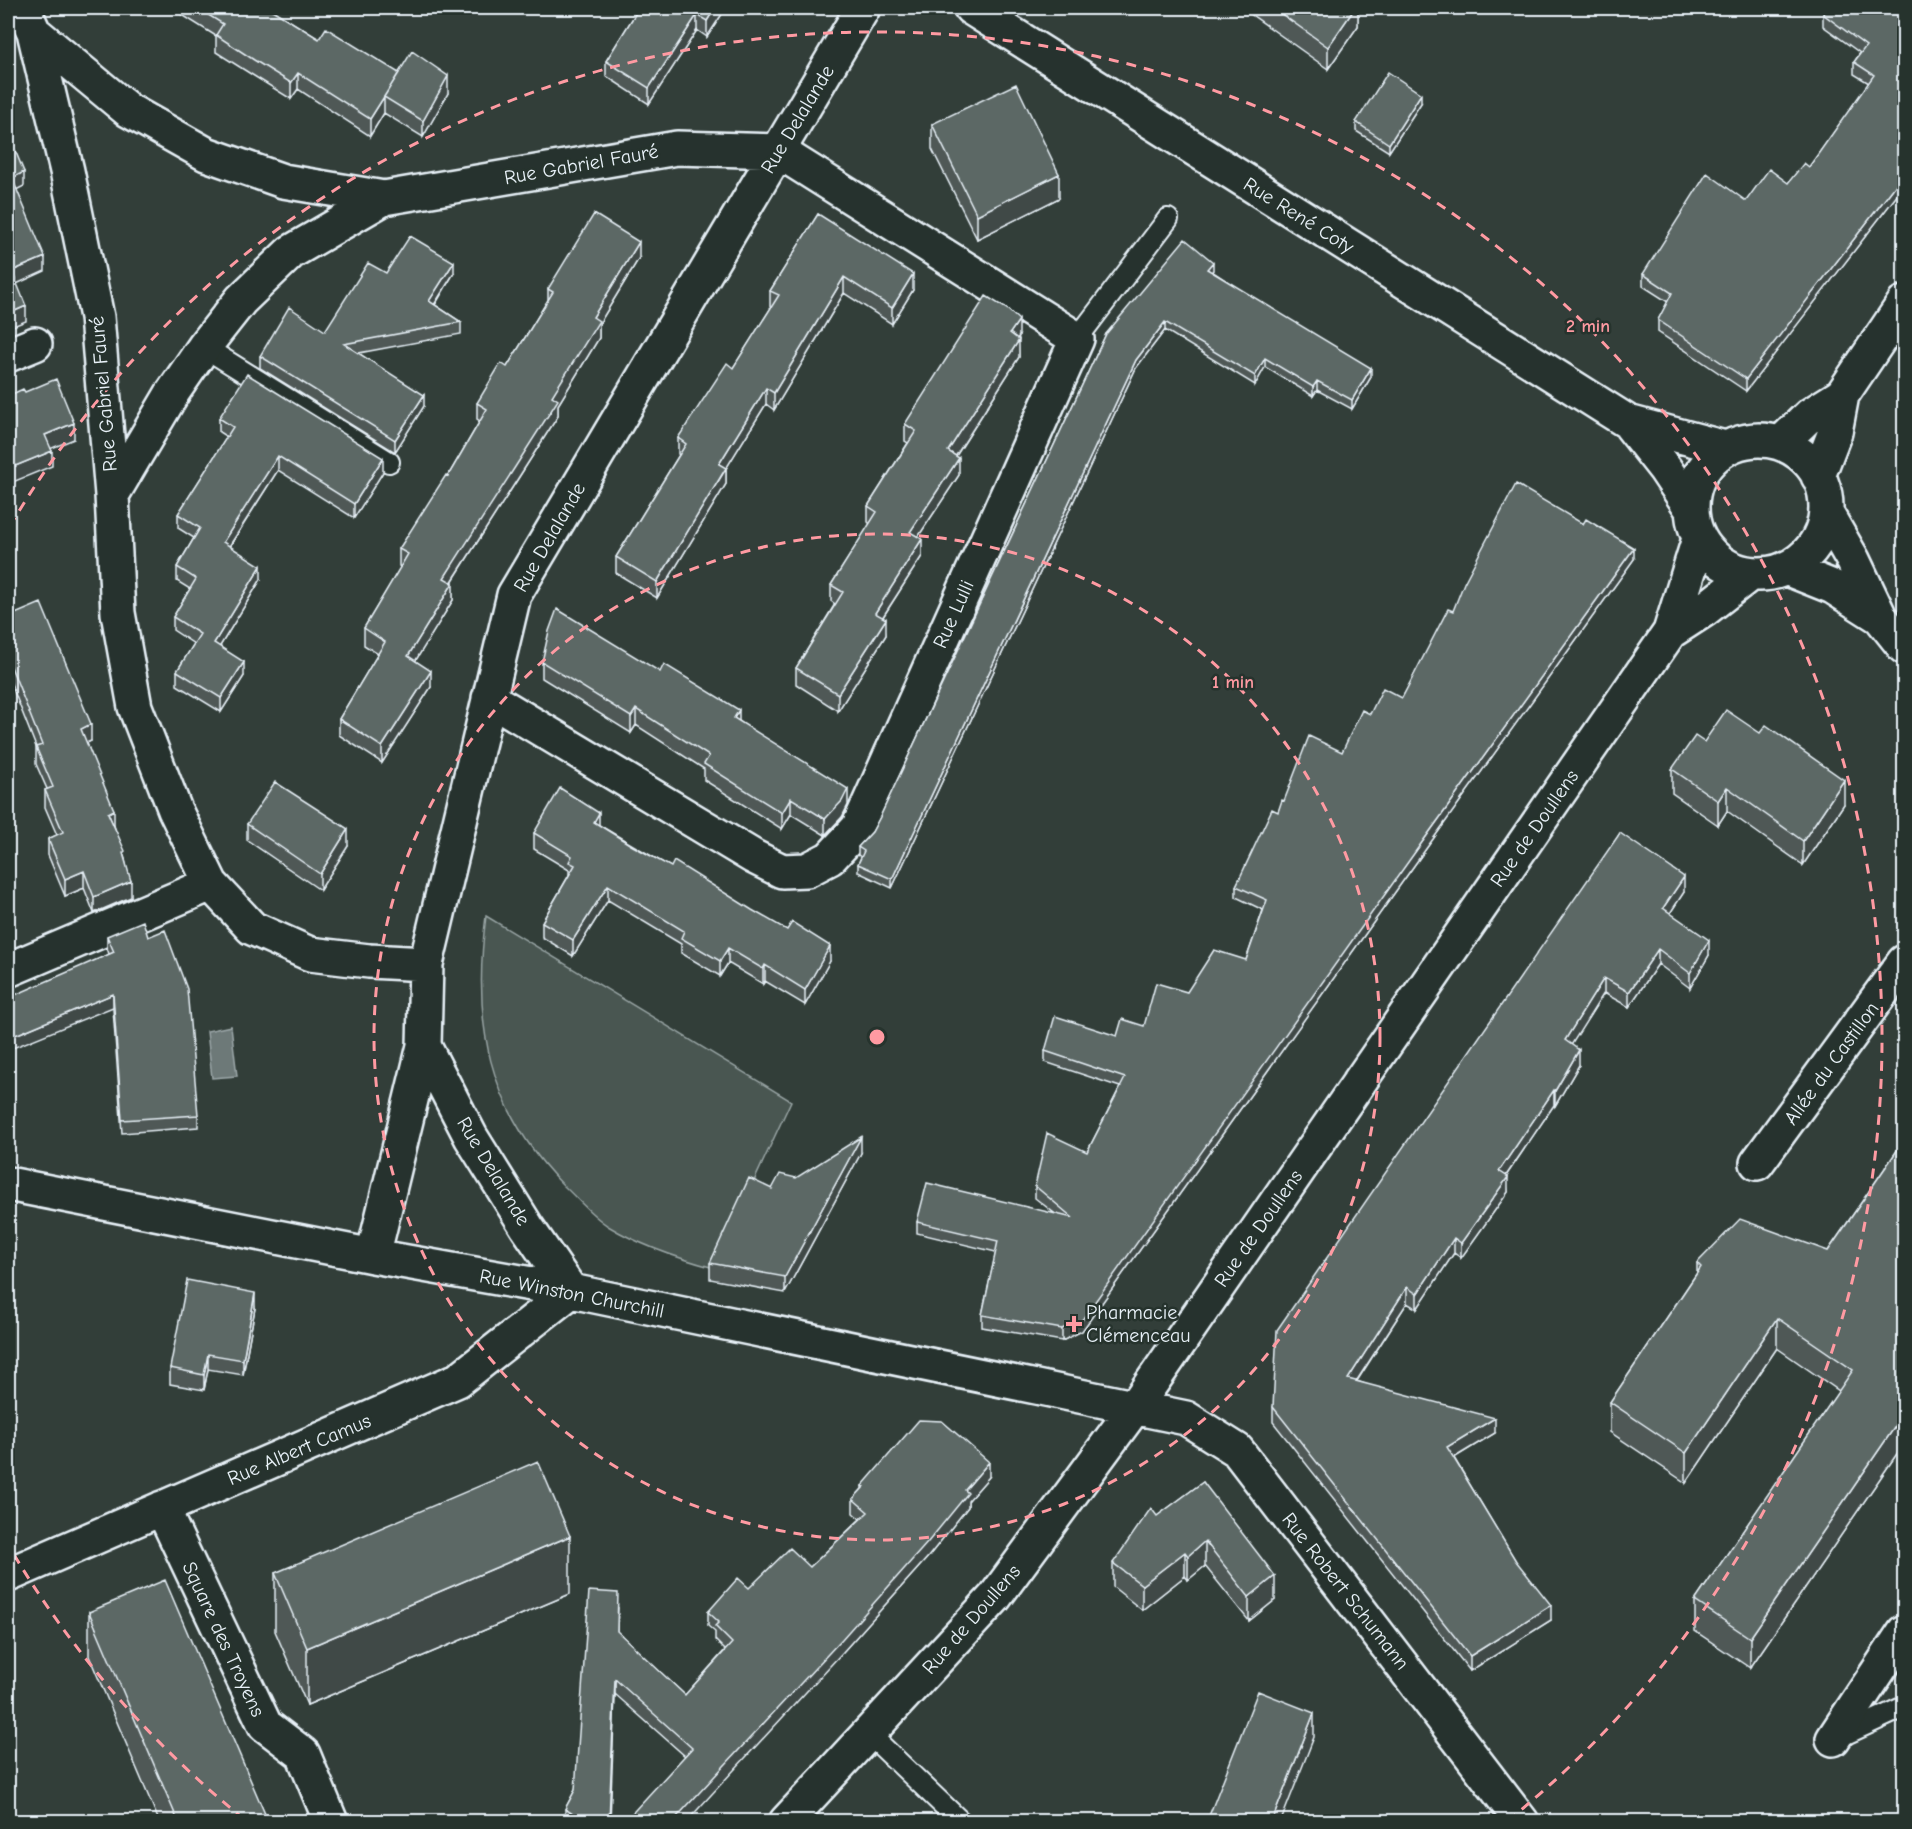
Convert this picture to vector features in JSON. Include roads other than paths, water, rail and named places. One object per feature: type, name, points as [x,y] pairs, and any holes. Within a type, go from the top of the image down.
[{"type":"street","name":"Rue Delalande","points":[[373,1256],[424,1046],[426,964],[514,595],[863,8]]},
{"type":"street","name":"Rue René Coty","points":[[971,8],[1628,422],[1725,448]]},
{"type":"street","name":"Rue Gabriel Fauré","points":[[29,20],[128,110],[206,154],[283,181],[384,198],[677,148],[778,151]]},
{"type":"street","name":"Rue Gabriel Fauré","points":[[29,20],[67,171],[97,317],[112,495]]},
{"type":"street","points":[[778,151],[1077,339]]},
{"type":"street","name":"Rue Gabriel Fauré","points":[[112,495],[173,392],[204,347],[241,300],[291,252],[384,198]]},
{"type":"street","points":[[1781,443],[1810,415],[1842,395],[1905,303]]},
{"type":"street","name":"Rue Lulli","points":[[489,698],[754,857],[782,871],[807,870],[830,858],[858,828],[1077,339]]},
{"type":"street","points":[[1818,476],[1835,432],[1842,395]]},
{"type":"street","name":"Rue René Coty","points":[[1628,422],[1665,469],[1691,508]]},
{"type":"street","points":[[1753,439],[1781,443],[1800,453],[1816,470],[1824,490],[1826,513],[1821,535],[1807,555],[1788,569],[1769,574],[1750,574],[1730,568],[1713,556],[1699,539],[1691,508],[1695,484],[1707,463],[1725,448],[1753,439]]},
{"type":"street","points":[[112,495],[118,613],[135,707],[175,810],[211,884],[252,928],[310,954],[369,961],[426,964]]},
{"type":"street","points":[[1826,513],[1853,560],[1880,617],[1905,647]]},
{"type":"street","name":"Rue de Doullens","points":[[786,1821],[995,1597],[1135,1407],[1670,632],[1699,539]]},
{"type":"street","points":[[1788,569],[1833,587],[1880,617]]},
{"type":"street","name":"Rue de Doullens","points":[[1670,632],[1704,610],[1750,574]]},
{"type":"street","points":[[8,970],[211,884]]},
{"type":"street","name":"Allée du Castillon","points":[[1757,1163],[1905,962]]},
{"type":"street","name":"Rue Delalande","points":[[424,1046],[471,1137],[527,1227],[571,1291]]},
{"type":"street","name":"Rue Winston Churchill","points":[[8,1184],[373,1256],[571,1291],[1017,1385],[1135,1407]]},
{"type":"street","name":"Rue Albert Camus","points":[[8,1575],[458,1380],[571,1291]]},
{"type":"street","name":"Rue Robert Schumann","points":[[1135,1407],[1186,1418],[1237,1450],[1522,1821]]},
{"type":"street","name":"Square des Troyens","points":[[162,1508],[265,1725],[303,1754],[331,1821]]},
{"type":"street","points":[[1833,1739],[1905,1632]]},
{"type":"lane","points":[[1077,339],[1168,219]]},
{"type":"lane","points":[[204,347],[388,462]]},
{"type":"lane","points":[[1833,1739],[1905,1707]]},
{"type":"lane","points":[[868,1733],[961,1821]]},
{"type":"place","name":"Pharmacie Clémenceau","points":[[1074,1324]]}]
